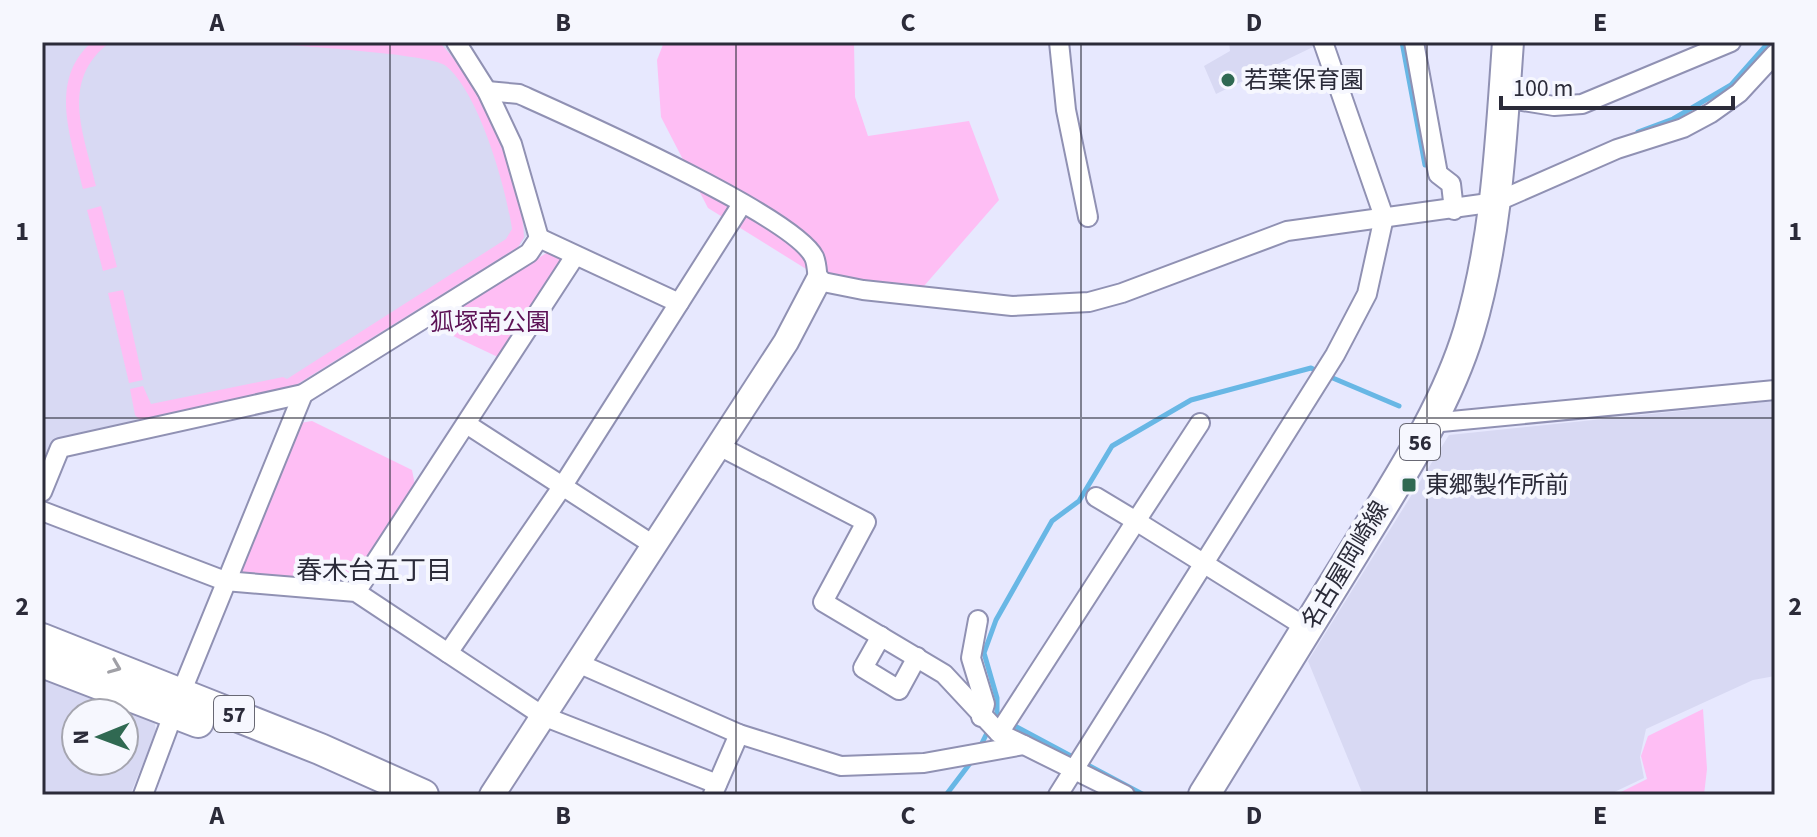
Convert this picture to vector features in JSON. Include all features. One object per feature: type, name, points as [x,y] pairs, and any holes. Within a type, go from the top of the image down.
[{"type":"main road","name":"名古屋岡崎線","points":[[1204,795],[1431,423],[1469,332],[1496,202],[1508,42]]},
{"type":"main road","name":"57","points":[[42,639],[378,795]]},
{"type":"main road","name":"57","points":[[42,662],[177,702],[423,795]]},
{"type":"street","points":[[456,42],[487,91],[512,144],[539,238],[679,303]]},
{"type":"street","points":[[1059,42],[1066,110],[1088,217]]},
{"type":"street","points":[[1058,795],[1072,767],[1205,565],[1335,355],[1367,294],[1384,217],[1323,42]]},
{"type":"street","points":[[1414,42],[1438,174],[1451,184],[1454,210]]},
{"type":"street","points":[[1504,98],[1554,106],[1582,104],[1731,42]]},
{"type":"street","points":[[818,281],[863,290],[1012,306],[1089,302],[1122,293],[1287,231],[1496,202],[1617,149],[1683,128],[1739,93],[1775,54]]},
{"type":"street","points":[[487,91],[519,94],[742,204],[793,235],[814,257],[818,281],[786,342],[580,664],[492,795]]},
{"type":"street","points":[[448,653],[562,487],[742,204]]},
{"type":"street","points":[[42,492],[60,448],[303,394],[529,253],[539,238]]},
{"type":"street","points":[[356,592],[468,425],[575,256]]},
{"type":"street","points":[[1431,423],[1775,390]]},
{"type":"street","points":[[143,795],[225,581],[303,394]]},
{"type":"street","points":[[999,733],[1200,423]]},
{"type":"street","points":[[468,425],[655,546]]},
{"type":"street","points":[[719,446],[866,522],[823,602],[944,674],[999,733],[1125,795]]},
{"type":"street","points":[[1096,497],[1307,628]]},
{"type":"street","points":[[42,511],[225,581],[356,592],[543,716],[715,789],[739,734]]},
{"type":"street","points":[[978,620],[971,658],[985,704],[981,717]]},
{"type":"street","points":[[881,636],[863,668],[899,690],[917,657]]},
{"type":"street","points":[[580,664],[739,734],[812,759],[857,768],[924,763],[1024,745]]},
{"type":"shaded area","points":[[42,42],[443,42],[462,65],[500,134],[527,235],[514,253],[293,389],[56,443],[42,474]]},
{"type":"shaded area","name":"若葉保育園","points":[[1229,42],[1315,42],[1313,47],[1216,94],[1204,66],[1230,51]]},
{"type":"shaded area","points":[[1775,401],[1775,676],[1753,680],[1646,729],[1640,757],[1644,778],[1608,795],[1363,795],[1308,661],[1449,435]]},
{"type":"shaded area","points":[[42,675],[99,697],[60,697],[60,777],[137,777],[130,795],[42,795]]},
{"type":"shaded area","points":[[140,713],[154,718],[156,732],[140,771]]},
{"type":"green space","points":[[92,42],[110,42],[94,57],[80,91],[82,127],[96,186],[83,189],[69,131],[66,93],[78,58]]},
{"type":"green space","points":[[247,42],[441,44],[470,83],[496,135],[516,190],[524,237],[518,247],[296,385],[141,421],[135,415],[130,389],[143,386],[151,404],[283,377],[287,379],[506,239],[512,229],[504,190],[480,118],[458,79],[446,66],[434,61],[384,53]]},
{"type":"green space","points":[[664,42],[854,42],[855,97],[868,136],[969,121],[999,200],[924,286],[884,287],[819,277],[708,208],[661,117],[657,60]]},
{"type":"green space","points":[[101,206],[117,267],[103,271],[87,210]]},
{"type":"green space","name":"狐塚南公園","points":[[551,250],[561,254],[562,260],[500,358],[432,326]]},
{"type":"green space","points":[[123,290],[143,380],[129,383],[108,293]]},
{"type":"green space","points":[[312,421],[412,470],[416,490],[354,580],[347,584],[238,573],[300,423]]},
{"type":"green space","points":[[1703,709],[1707,769],[1704,795],[1615,795],[1647,779],[1641,756],[1648,736]]},
{"type":"waterway","points":[[1402,42],[1425,165]]},
{"type":"waterway","points":[[1638,132],[1673,119],[1731,85],[1769,42]]},
{"type":"waterway","points":[[1003,719],[997,715],[997,698],[984,653],[996,620],[1052,521],[1079,501],[1112,446],[1191,400],[1311,368],[1319,372]]},
{"type":"waterway","points":[[1328,376],[1399,406]]},
{"type":"waterway","points":[[1011,724],[1144,795]]},
{"type":"waterway","points":[[979,749],[989,729]]},
{"type":"waterway","points":[[946,795],[974,758]]},
{"type":"place","name":"若葉保育園","points":[[1228,80]]},
{"type":"place","name":"東郷製作所前","points":[[1409,485]]},
{"type":"district","name":"春木台五丁目","points":[[374,570]]}]
